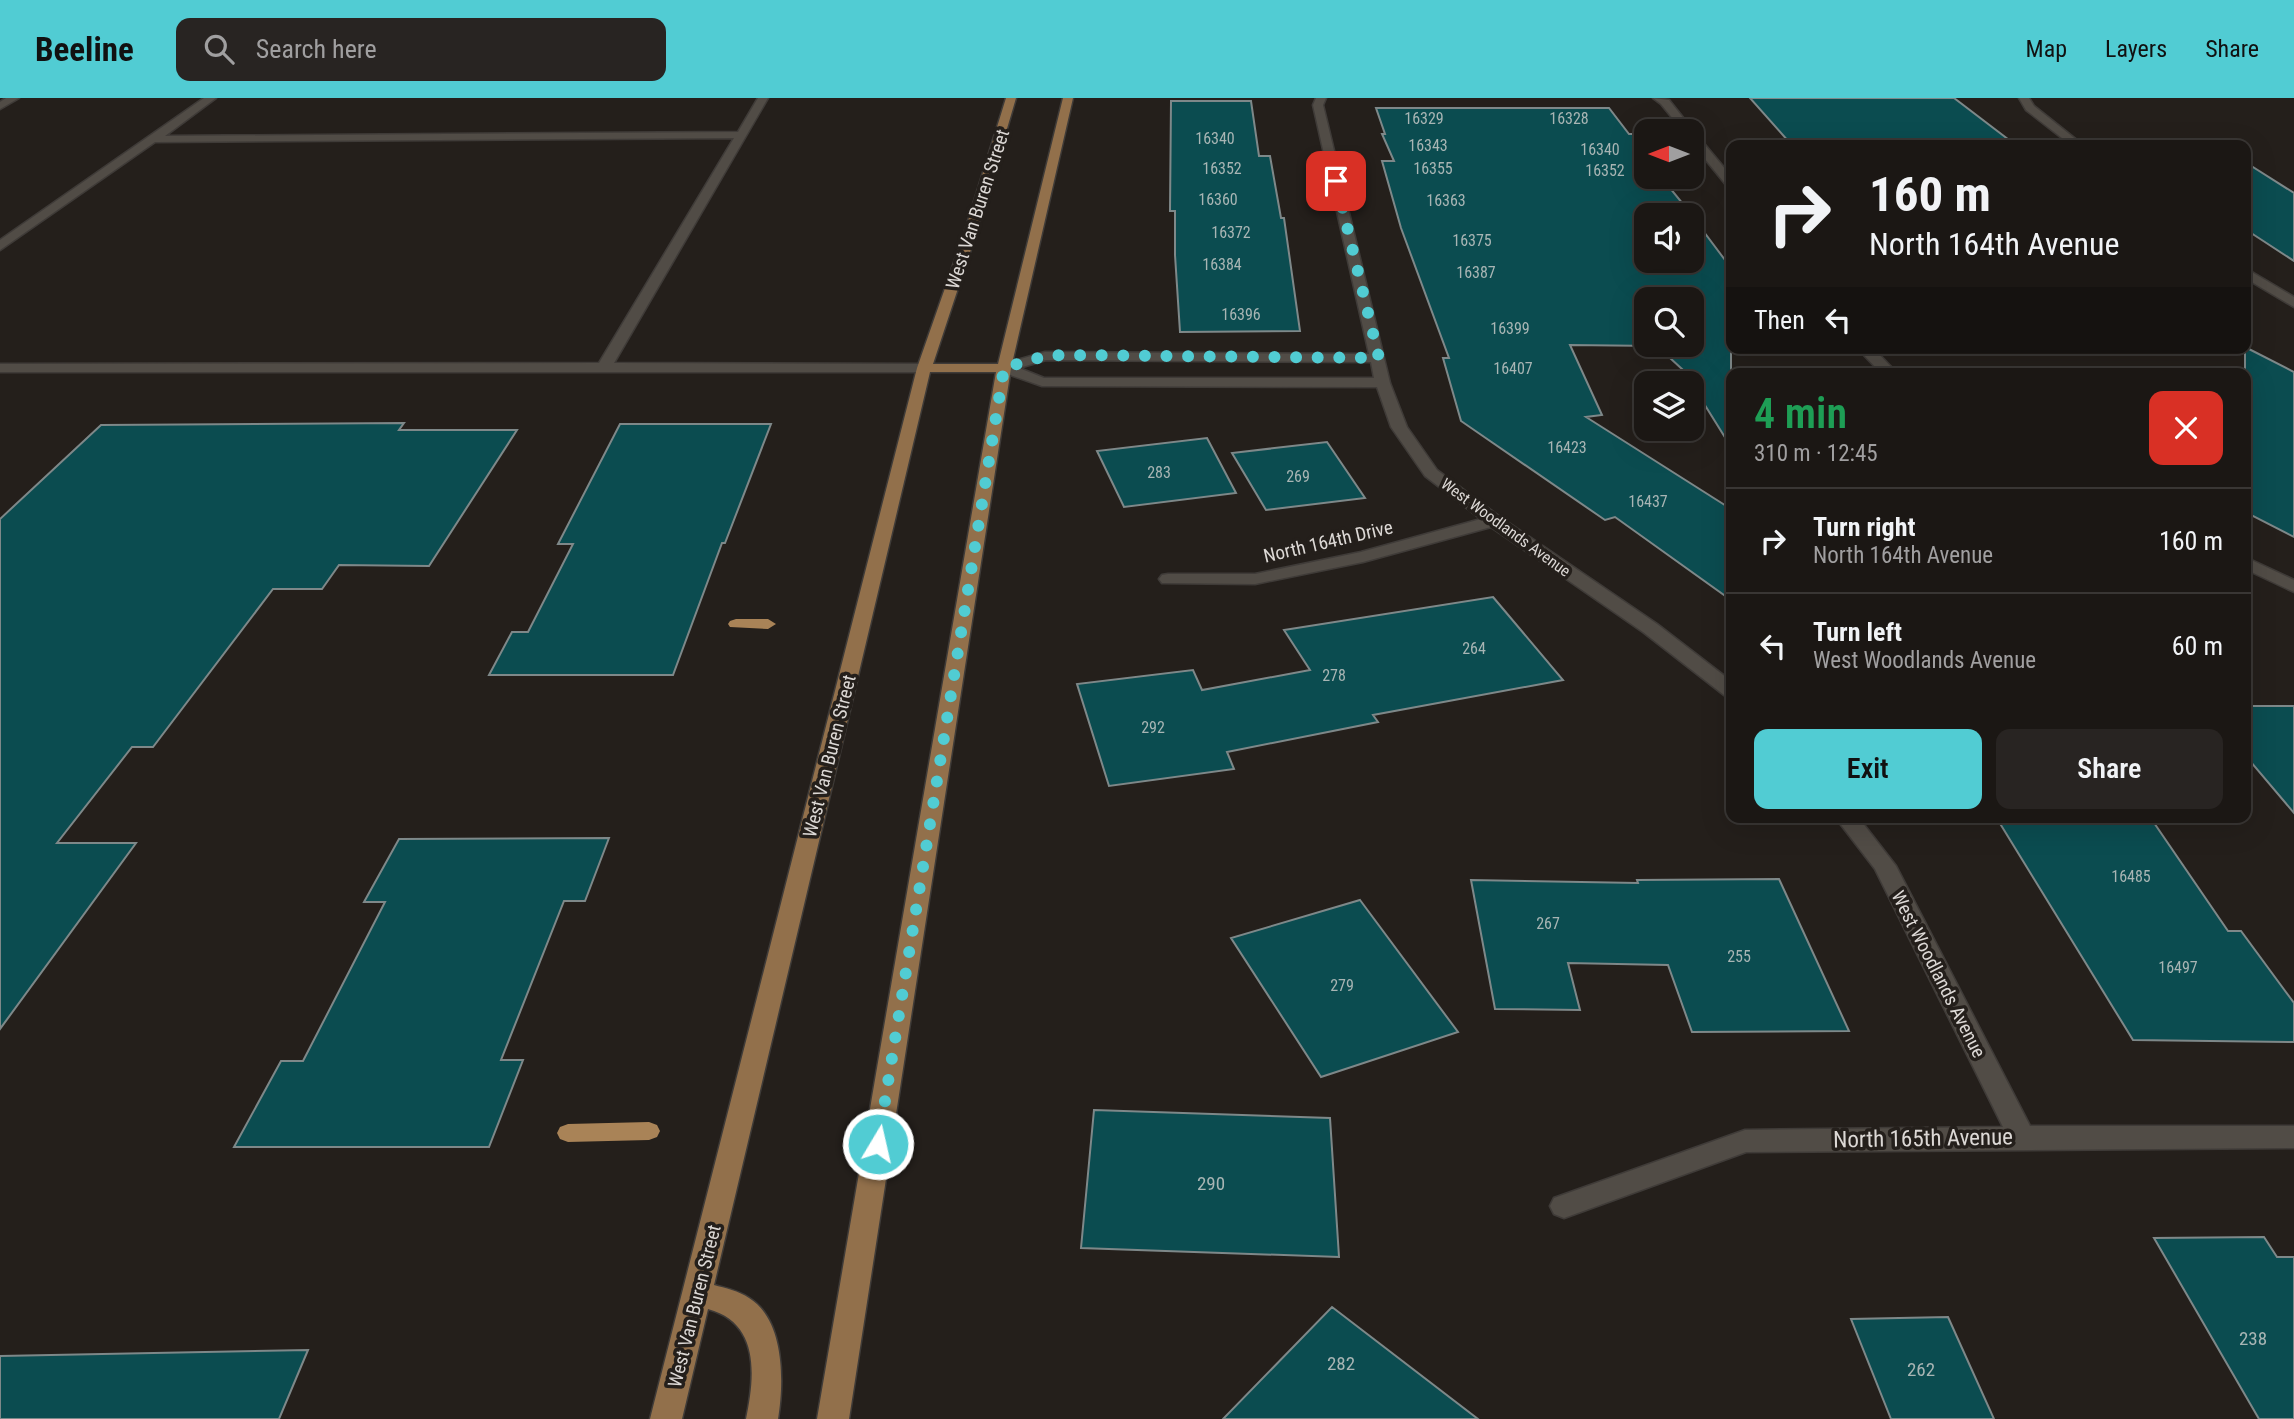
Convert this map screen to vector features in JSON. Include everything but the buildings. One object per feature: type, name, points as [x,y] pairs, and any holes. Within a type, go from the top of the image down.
[{"type":"main road","name":"West Van Buren Street","points":[[666,1419],[924,368],[970,234],[1011,98]]},
{"type":"main road","points":[[833,1419],[1004,368],[1068,98]]},
{"type":"main road","points":[[924,368],[1004,368]]},
{"type":"main road","points":[[697,1293],[742,1309],[765,1348],[766,1401],[762,1419]]},
{"type":"street","points":[[0,106],[14,98]]},
{"type":"street","points":[[0,246],[211,98]]},
{"type":"street","points":[[604,367],[763,98]]},
{"type":"street","name":"West Woodlands Avenue","points":[[1321,98],[1318,104],[1383,383],[1399,427],[1431,473],[1494,521],[1650,628],[1726,687]]},
{"type":"street","points":[[1658,98],[1665,102],[1678,119]]},
{"type":"street","points":[[2024,98],[2030,108],[2072,140]]},
{"type":"street","points":[[153,139],[741,135]]},
{"type":"street","points":[[1704,151],[1726,178]]},
{"type":"street","points":[[2251,276],[2294,303]]},
{"type":"street","points":[[1870,354],[1885,368]]},
{"type":"street","points":[[1004,368],[1045,356],[1065,355],[1379,358]]},
{"type":"street","points":[[0,368],[924,368]]},
{"type":"street","points":[[1004,368],[1042,382],[1383,383]]},
{"type":"street","name":"North 164th Drive","points":[[1168,579],[1255,579],[1363,557],[1494,521]]},
{"type":"street","points":[[2251,565],[2294,587]]},
{"type":"street","name":"West Woodlands Avenue","points":[[1851,823],[1885,866],[2022,1137]]},
{"type":"street","name":"North 165th Avenue","points":[[1564,1206],[1745,1141],[2294,1137]]},
{"type":"waterway","points":[[736,624],[768,624]]},
{"type":"waterway","points":[[568,1133],[649,1131]]},
{"type":"route","points":[[878,1144],[1004,368],[1045,356],[1065,355],[1379,358],[1336,181]]}]
